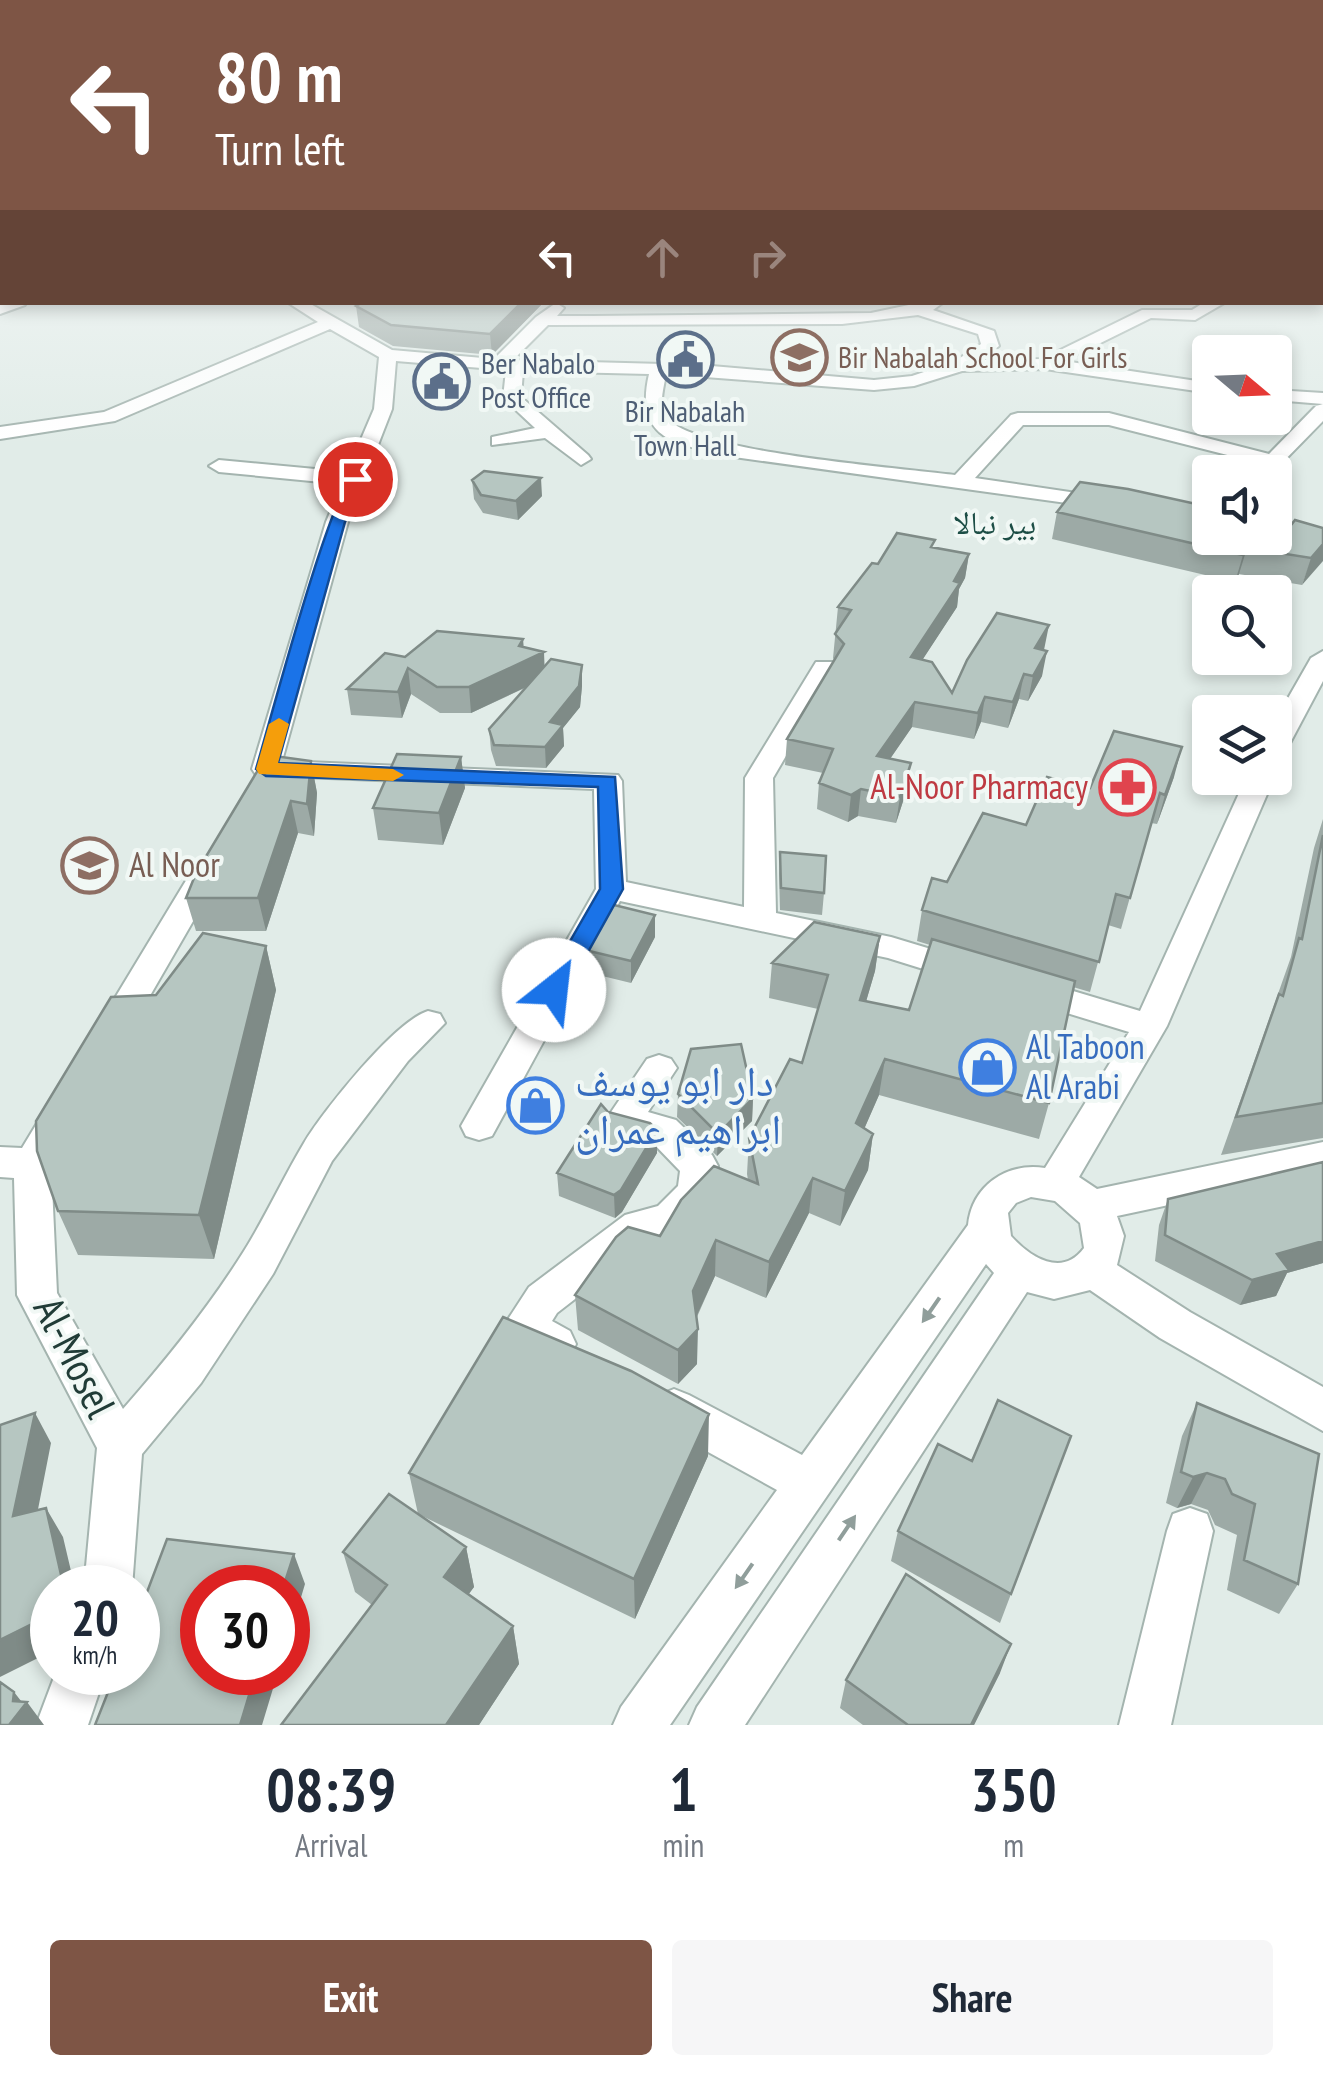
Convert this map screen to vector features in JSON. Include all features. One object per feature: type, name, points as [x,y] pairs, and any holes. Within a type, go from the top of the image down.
[{"type":"street","points":[[301,305],[388,355],[507,365],[659,368],[874,386],[914,381],[960,366],[990,346],[986,330],[930,307],[834,319],[542,320]]},
{"type":"street","points":[[559,305],[507,365],[512,398],[580,459]]},
{"type":"street","points":[[589,322],[627,305]]},
{"type":"street","points":[[1045,364],[1148,313],[1194,315],[1212,305]]},
{"type":"street","points":[[0,433],[108,417],[332,323]]},
{"type":"street","points":[[246,803],[266,769],[337,522],[383,408],[388,355]]},
{"type":"street","points":[[960,366],[1045,364],[1192,385]]},
{"type":"street","points":[[659,368],[652,401],[657,420],[684,439],[734,450],[1134,506]]},
{"type":"street","points":[[1292,396],[1323,399]]},
{"type":"street","points":[[1279,455],[1323,410]]},
{"type":"street","points":[[962,481],[1018,418],[1109,419],[1228,455]]},
{"type":"street","points":[[499,442],[550,432]]},
{"type":"street","points":[[218,466],[355,479]]},
{"type":"street","points":[[1292,714],[1323,658]]},
{"type":"street","points":[[760,920],[760,778],[824,667]]},
{"type":"street","points":[[266,769],[608,782],[611,889],[479,1126]]},
{"type":"street","points":[[1055,1184],[1150,1026],[1252,795]]},
{"type":"street","name":"Al-Mosel","points":[[110,1565],[120,1446],[37,1295],[16,1162],[85,1075],[226,837]]},
{"type":"street","points":[[611,889],[891,948],[1150,1026]]},
{"type":"street","points":[[120,1446],[186,1369],[259,1262],[318,1150],[396,1052],[428,1022]]},
{"type":"street","points":[[591,1364],[524,1327],[544,1300],[640,1227],[670,1220],[696,1192],[699,1166],[663,1130],[623,1121],[659,1068]]},
{"type":"street","points":[[1091,1206],[1323,1157]]},
{"type":"street","points":[[1029,1181],[1055,1184],[1091,1206],[1102,1224],[1106,1242],[1103,1257],[1092,1270],[1075,1279],[1055,1280],[1019,1270],[994,1248],[986,1230],[988,1209],[997,1195],[1029,1181]]},
{"type":"street","points":[[639,1725],[986,1230]]},
{"type":"street","points":[[715,1725],[1019,1270]]},
{"type":"street","points":[[1092,1270],[1175,1325],[1323,1410]]},
{"type":"street","points":[[641,1392],[809,1483]]},
{"type":"street","points":[[1145,1725],[1190,1531]]},
{"type":"street","points":[[62,1725],[73,1695]]},
{"type":"building","points":[[519,305],[490,334],[391,325],[356,306]]},
{"type":"building","points":[[484,471],[541,478],[516,501],[481,495],[472,480]]},
{"type":"building","points":[[1080,482],[1192,503],[1192,543],[1057,512]]},
{"type":"building","points":[[1295,520],[1323,528],[1323,544],[1311,558],[1292,555]]},
{"type":"building","points":[[897,533],[935,540],[931,547],[969,554],[954,581],[960,583],[911,657],[932,662],[952,693],[967,660],[997,613],[1049,625],[1035,648],[1047,651],[1033,676],[1024,674],[1013,702],[985,697],[978,713],[915,702],[877,756],[911,763],[900,797],[861,789],[851,795],[819,783],[833,749],[787,739],[844,644],[835,634],[851,610],[838,607],[872,563],[878,564]]},
{"type":"building","points":[[437,631],[523,639],[519,646],[544,652],[469,687],[437,687],[408,668],[398,692],[347,689],[385,653],[405,657]]},
{"type":"building","points":[[551,659],[582,665],[579,686],[550,722],[563,725],[545,747],[494,745],[489,729]]},
{"type":"building","points":[[1114,731],[1182,747],[1165,795],[1160,793],[1130,898],[1116,894],[1099,962],[922,910],[932,878],[947,882],[983,813],[1026,825],[1047,777],[1090,788]]},
{"type":"building","points":[[397,754],[461,757],[439,813],[373,808]]},
{"type":"building","points":[[267,755],[311,761],[307,804],[291,801],[258,898],[186,898],[196,873]]},
{"type":"building","points":[[1323,835],[1323,1103],[1236,1117],[1279,994],[1283,996],[1299,938],[1302,939]]},
{"type":"building","points":[[780,852],[826,856],[824,893],[781,888]]},
{"type":"building","points":[[610,904],[655,915],[631,961],[585,950]]},
{"type":"building","points":[[814,922],[880,936],[860,1000],[909,1010],[932,939],[1075,981],[1049,1103],[885,1059],[856,1123],[873,1134],[845,1191],[813,1178],[769,1262],[716,1240],[693,1291],[698,1329],[678,1350],[575,1295],[616,1237],[628,1227],[660,1236],[681,1200],[714,1166],[758,1184],[749,1138],[790,1059],[802,1063],[828,975],[772,963]]},
{"type":"building","points":[[203,933],[266,946],[199,1215],[58,1211],[37,1151],[36,1121],[111,997],[156,995]]},
{"type":"building","points":[[741,1044],[753,1098],[718,1134],[678,1094],[691,1049]]},
{"type":"building","points":[[601,1104],[608,1112],[650,1123],[657,1130],[621,1190],[614,1195],[557,1173]]},
{"type":"building","points":[[1323,1162],[1323,1241],[1277,1254],[1289,1270],[1252,1280],[1165,1235],[1168,1199]]},
{"type":"building","points":[[503,1317],[631,1371],[709,1414],[634,1579],[409,1473]]},
{"type":"building","points":[[998,1400],[1071,1436],[1011,1594],[898,1531],[938,1444],[972,1461]]},
{"type":"building","points":[[1197,1403],[1319,1454],[1298,1584],[1244,1560],[1255,1504],[1232,1494],[1225,1479],[1207,1473],[1193,1477],[1181,1472]]},
{"type":"building","points":[[35,1413],[13,1516],[46,1508],[59,1565],[30,1565],[30,1625],[0,1640],[0,1425]]},
{"type":"building","points":[[389,1494],[466,1547],[444,1577],[513,1626],[446,1725],[281,1725],[304,1695],[310,1695],[310,1687],[387,1585],[343,1552]]},
{"type":"building","points":[[167,1539],[294,1554],[290,1565],[180,1565],[180,1695],[249,1695],[240,1725],[95,1725],[107,1695],[160,1695],[157,1565]]},
{"type":"building","points":[[906,1574],[1011,1644],[971,1725],[908,1725],[846,1680]]},
{"type":"building","points":[[0,1682],[14,1692],[13,1701],[27,1702],[9,1725],[0,1725]]},
{"type":"slow traffic","points":[[279,724],[266,769],[393,775]]},
{"type":"place","name":"Bir Nabalah School For Girls","points":[[799,358]]},
{"type":"place","name":"Bir Nabalah Town Hall","points":[[685,359]]},
{"type":"place","name":"Ber Nabalo Post Office","points":[[442,381]]},
{"type":"place","name":"Al-Noor Pharmacy","points":[[1127,787]]},
{"type":"place","name":"Al Noor","points":[[90,865]]},
{"type":"place","name":"Al Taboon Al Arabi","points":[[987,1067]]},
{"type":"place","name":"دار ابو يوسف ابراهيم عمران","points":[[536,1105]]},
{"type":"district","name":"بير نبالا","points":[[995,523]]},
{"type":"route","points":[[355,479],[337,522],[266,769],[608,782],[611,889],[554,990]]}]
